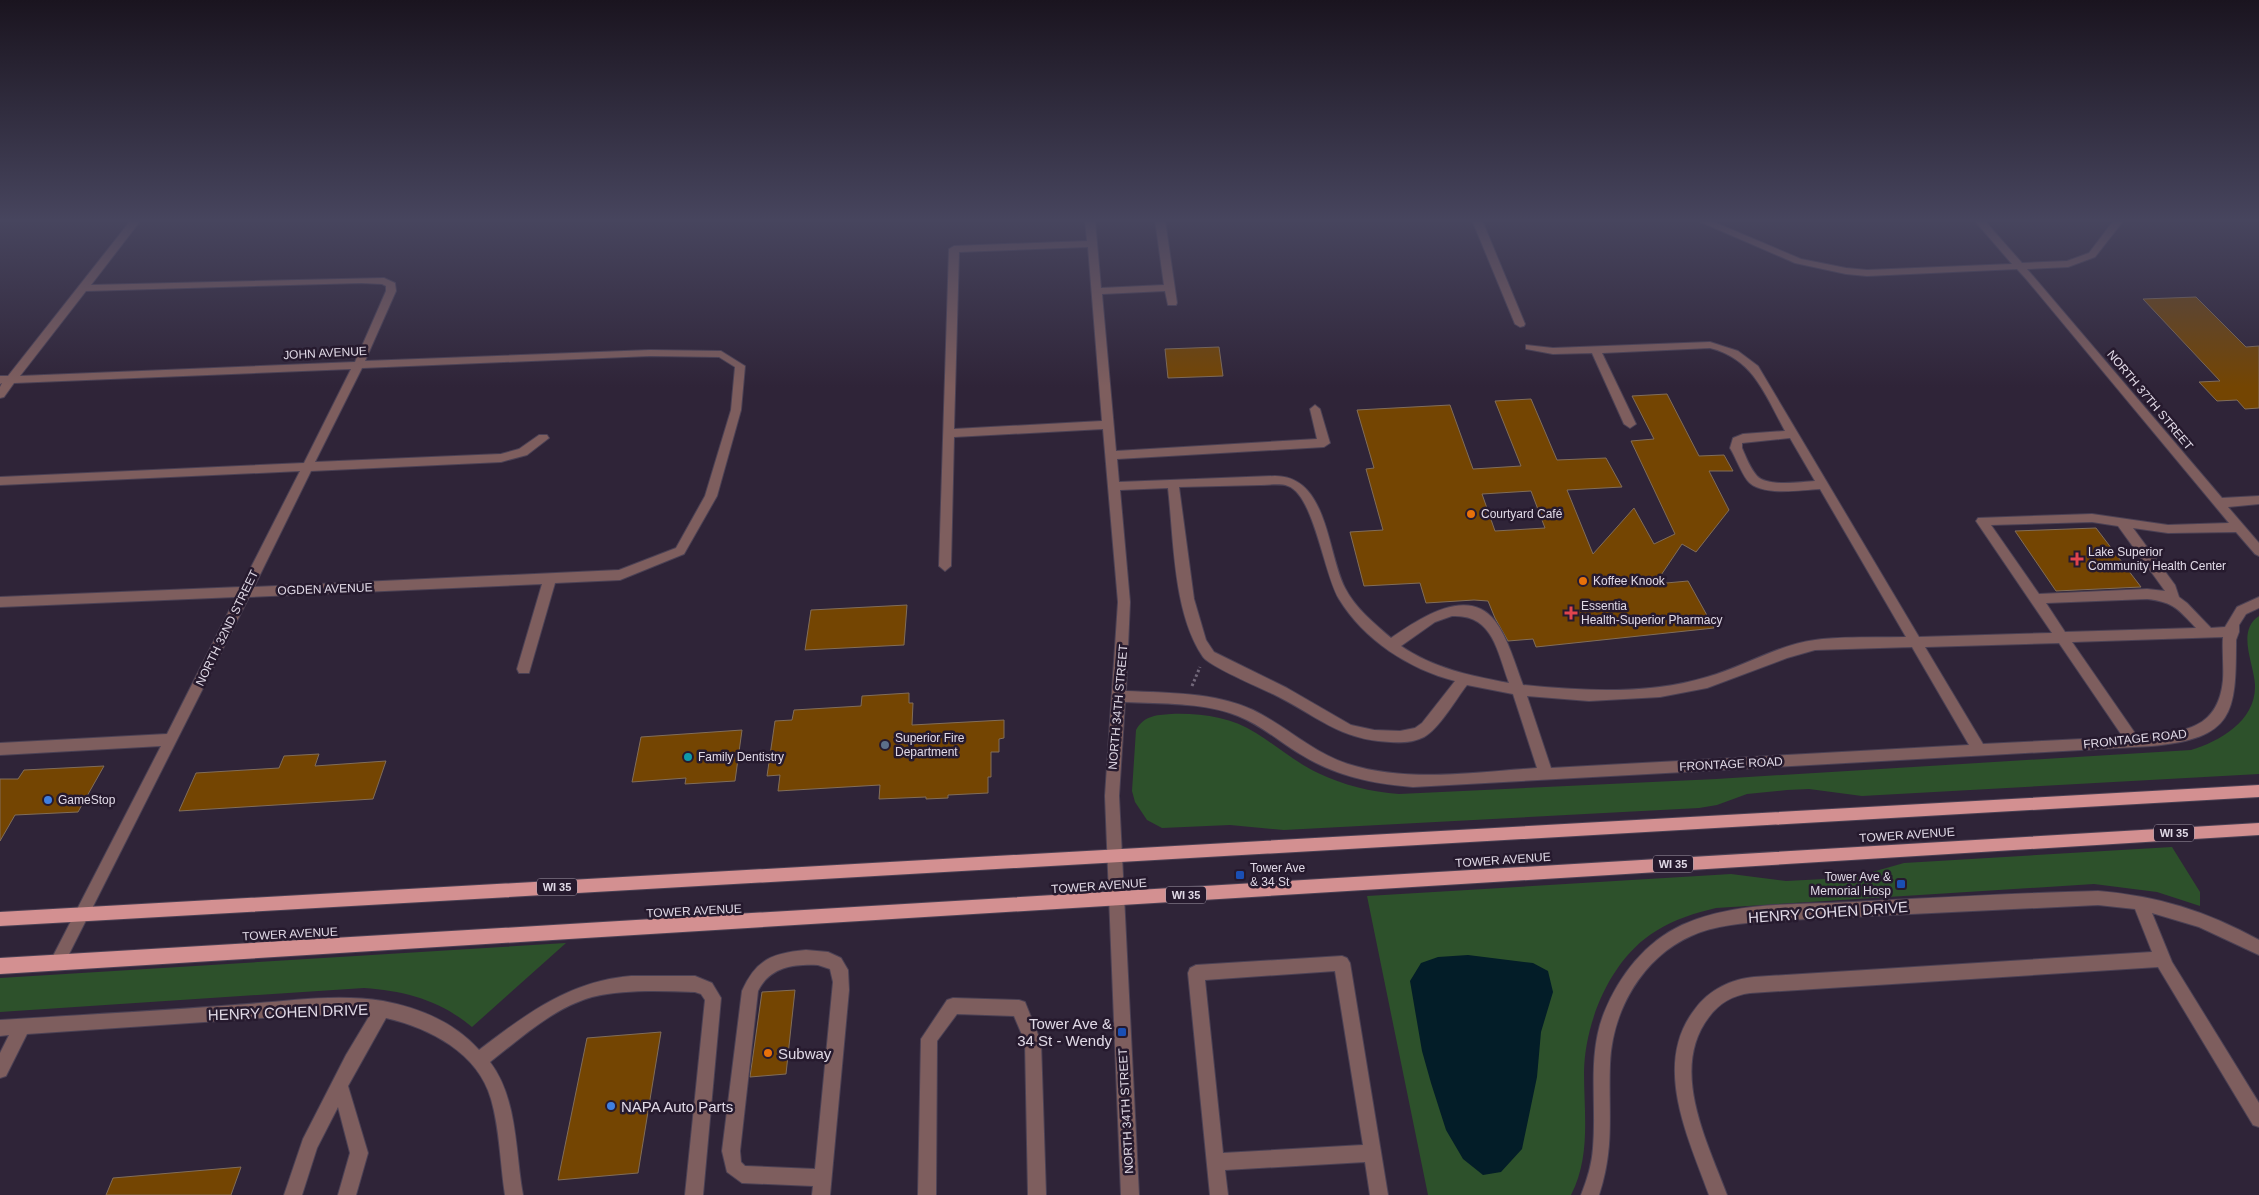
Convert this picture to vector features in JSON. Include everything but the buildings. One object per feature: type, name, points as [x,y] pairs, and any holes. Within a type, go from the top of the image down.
[{"type":"main road","name":"TOWER AVENUE","points":[[0,919],[2259,791]]},
{"type":"main road","name":"TOWER AVENUE","points":[[0,966],[1116,900],[2259,829]]},
{"type":"street","points":[[0,394],[5,380],[92,276]]},
{"type":"street","points":[[945,566],[953,276]]},
{"type":"street","name":"NORTH 34TH STREET","points":[[1095,276],[1124,602],[1125,639],[1112,761],[1114,856],[1130,1195]]},
{"type":"street","points":[[1168,276],[1172,303]]},
{"type":"street","points":[[1500,276],[1520,324]]},
{"type":"street","name":"NORTH 37TH STREET","points":[[2027,276],[2259,551]]},
{"type":"street","name":"NORTH 32ND STREET","points":[[57,963],[359,364],[391,291],[391,285],[384,281],[361,280],[82,288]]},
{"type":"street","points":[[1096,291],[1170,288]]},
{"type":"street","points":[[1530,347],[1546,351],[1692,345],[1710,346],[1735,352],[1746,359],[1754,368],[1979,750]]},
{"type":"street","points":[[1595,349],[1630,424]]},
{"type":"street","name":"JOHN AVENUE","points":[[5,380],[650,352],[721,354],[740,366],[736,410],[711,496],[680,551],[620,574]]},
{"type":"street","points":[[1111,455],[1324,444],[1315,409]]},
{"type":"street","points":[[949,433],[1108,425]]},
{"type":"street","points":[[1793,434],[1743,438],[1737,442],[1736,448],[1752,478],[1760,484],[1778,487],[1823,485]]},
{"type":"street","points":[[0,481],[501,458],[523,452],[543,438]]},
{"type":"street","points":[[1113,486],[1284,481],[1298,486],[1318,521],[1333,574],[1344,597],[1356,612],[1392,645],[1415,662],[1464,679],[1518,688],[1589,695],[1652,693],[1692,687],[1728,676],[1789,650],[1815,644],[2234,632]]},
{"type":"street","points":[[1173,483],[1191,612],[1201,646],[1209,656],[1282,692],[1348,730],[1374,736],[1400,737],[1419,733],[1428,727],[1464,679]]},
{"type":"street","points":[[2218,503],[2259,500]]},
{"type":"street","points":[[2134,742],[1982,521],[2092,518],[2168,529],[2239,527]]},
{"type":"street","points":[[2123,524],[2171,588],[2173,598]]},
{"type":"street","name":"OGDEN AVENUE","points":[[0,602],[620,574]]},
{"type":"street","points":[[524,669],[550,578]]},
{"type":"street","points":[[2035,599],[2148,594],[2173,598],[2208,633]]},
{"type":"street","name":"FRONTAGE ROAD","points":[[1120,696],[1226,706],[1245,713],[1315,757],[1334,765],[1371,776],[1413,781],[2134,742],[2190,734],[2204,730],[2222,718],[2236,693],[2238,682],[2234,622],[2238,614],[2250,605],[2259,602]]},
{"type":"street","points":[[1392,645],[1436,616],[1452,612],[1474,612],[1483,617],[1490,624],[1518,688],[1546,775]]},
{"type":"street","points":[[0,749],[171,740]]},
{"type":"street","name":"HENRY COHEN DRIVE","points":[[1590,1195],[1595,1182],[1602,1142],[1601,1076],[1610,1017],[1624,988],[1636,972],[1657,950],[1674,937],[1689,930],[1723,920],[1789,913],[2080,899],[2140,902],[2169,909],[2205,921],[2259,948]]},
{"type":"street","points":[[2140,902],[2162,959],[2259,1119]]},
{"type":"street","points":[[823,957],[832,960],[840,969],[840,1000],[822,1187],[742,1174],[733,1166],[731,1151],[750,991],[756,978],[768,966],[781,960],[823,957]]},
{"type":"street","points":[[1718,1195],[1689,1110],[1681,1057],[1687,1036],[1698,1014],[1715,998],[1742,986],[1773,983],[2162,959]]},
{"type":"street","points":[[1219,1195],[1196,973],[1342,963],[1379,1195]]},
{"type":"street","points":[[478,1061],[539,1015],[578,993],[610,986],[694,984],[706,988],[713,998],[694,1195]]},
{"type":"street","points":[[927,1195],[928,1039],[953,1006],[1019,1008],[1033,1042],[1037,1195]]},
{"type":"street","name":"HENRY COHEN DRIVE","points":[[0,1028],[309,1008],[365,1007],[399,1012],[453,1034],[487,1072],[497,1091],[514,1195]]},
{"type":"street","points":[[293,1195],[309,1146],[382,1010]]},
{"type":"street","points":[[0,1070],[22,1027]]},
{"type":"street","points":[[340,1086],[359,1153],[347,1195]]},
{"type":"street","points":[[1215,1162],[1372,1153]]},
{"type":"path","points":[[1190,702],[1195,674],[1209,656]]},
{"type":"green space","points":[[2259,616],[2259,774],[1862,796],[1809,789],[1787,790],[1747,794],[1717,805],[1699,808],[1284,830],[1230,825],[1162,828],[1147,820],[1135,802],[1132,791],[1136,730],[1139,725],[1150,717],[1171,714],[1204,715],[1236,723],[1256,733],[1318,773],[1357,787],[1399,794],[1716,779],[2191,750],[2224,735],[2243,719],[2250,709],[2254,698],[2255,685],[2247,639],[2252,622]]},
{"type":"green space","points":[[2172,847],[2200,892],[2200,906],[2157,892],[2094,884],[1716,908],[1670,923],[1640,943],[1626,957],[1614,974],[1595,1012],[1589,1032],[1584,1072],[1584,1150],[1577,1180],[1571,1195],[1428,1195],[1367,896],[1731,874],[1786,881],[1844,878],[1904,863]]},
{"type":"green space","points":[[566,943],[472,1027],[447,1010],[421,998],[379,989],[364,988],[0,1012],[0,978]]},
{"type":"water","points":[[1468,955],[1533,963],[1548,971],[1553,992],[1541,1032],[1537,1077],[1522,1149],[1501,1172],[1483,1175],[1463,1159],[1446,1130],[1422,1051],[1410,981],[1421,963],[1438,957]]},
{"type":"place","name":"Courtyard Café","points":[[1471,514]]},
{"type":"place","name":"Lake Superior Community Health Center","points":[[2077,559]]},
{"type":"place","name":"Koffee Knook","points":[[1583,581]]},
{"type":"place","name":"Essentia Health-Superior Pharmacy","points":[[1571,613]]},
{"type":"place","name":"Superior Fire Department","points":[[885,745]]},
{"type":"place","name":"Family Dentistry","points":[[688,757]]},
{"type":"place","name":"GameStop","points":[[48,800]]},
{"type":"place","name":"Tower Ave & 34 St","points":[[1240,875]]},
{"type":"place","name":"Tower Ave & Memorial Hosp","points":[[1901,884]]},
{"type":"place","name":"Tower Ave & 34 St - Wendy","points":[[1122,1032]]},
{"type":"place","name":"Subway","points":[[768,1053]]},
{"type":"place","name":"NAPA Auto Parts","points":[[611,1106]]}]
